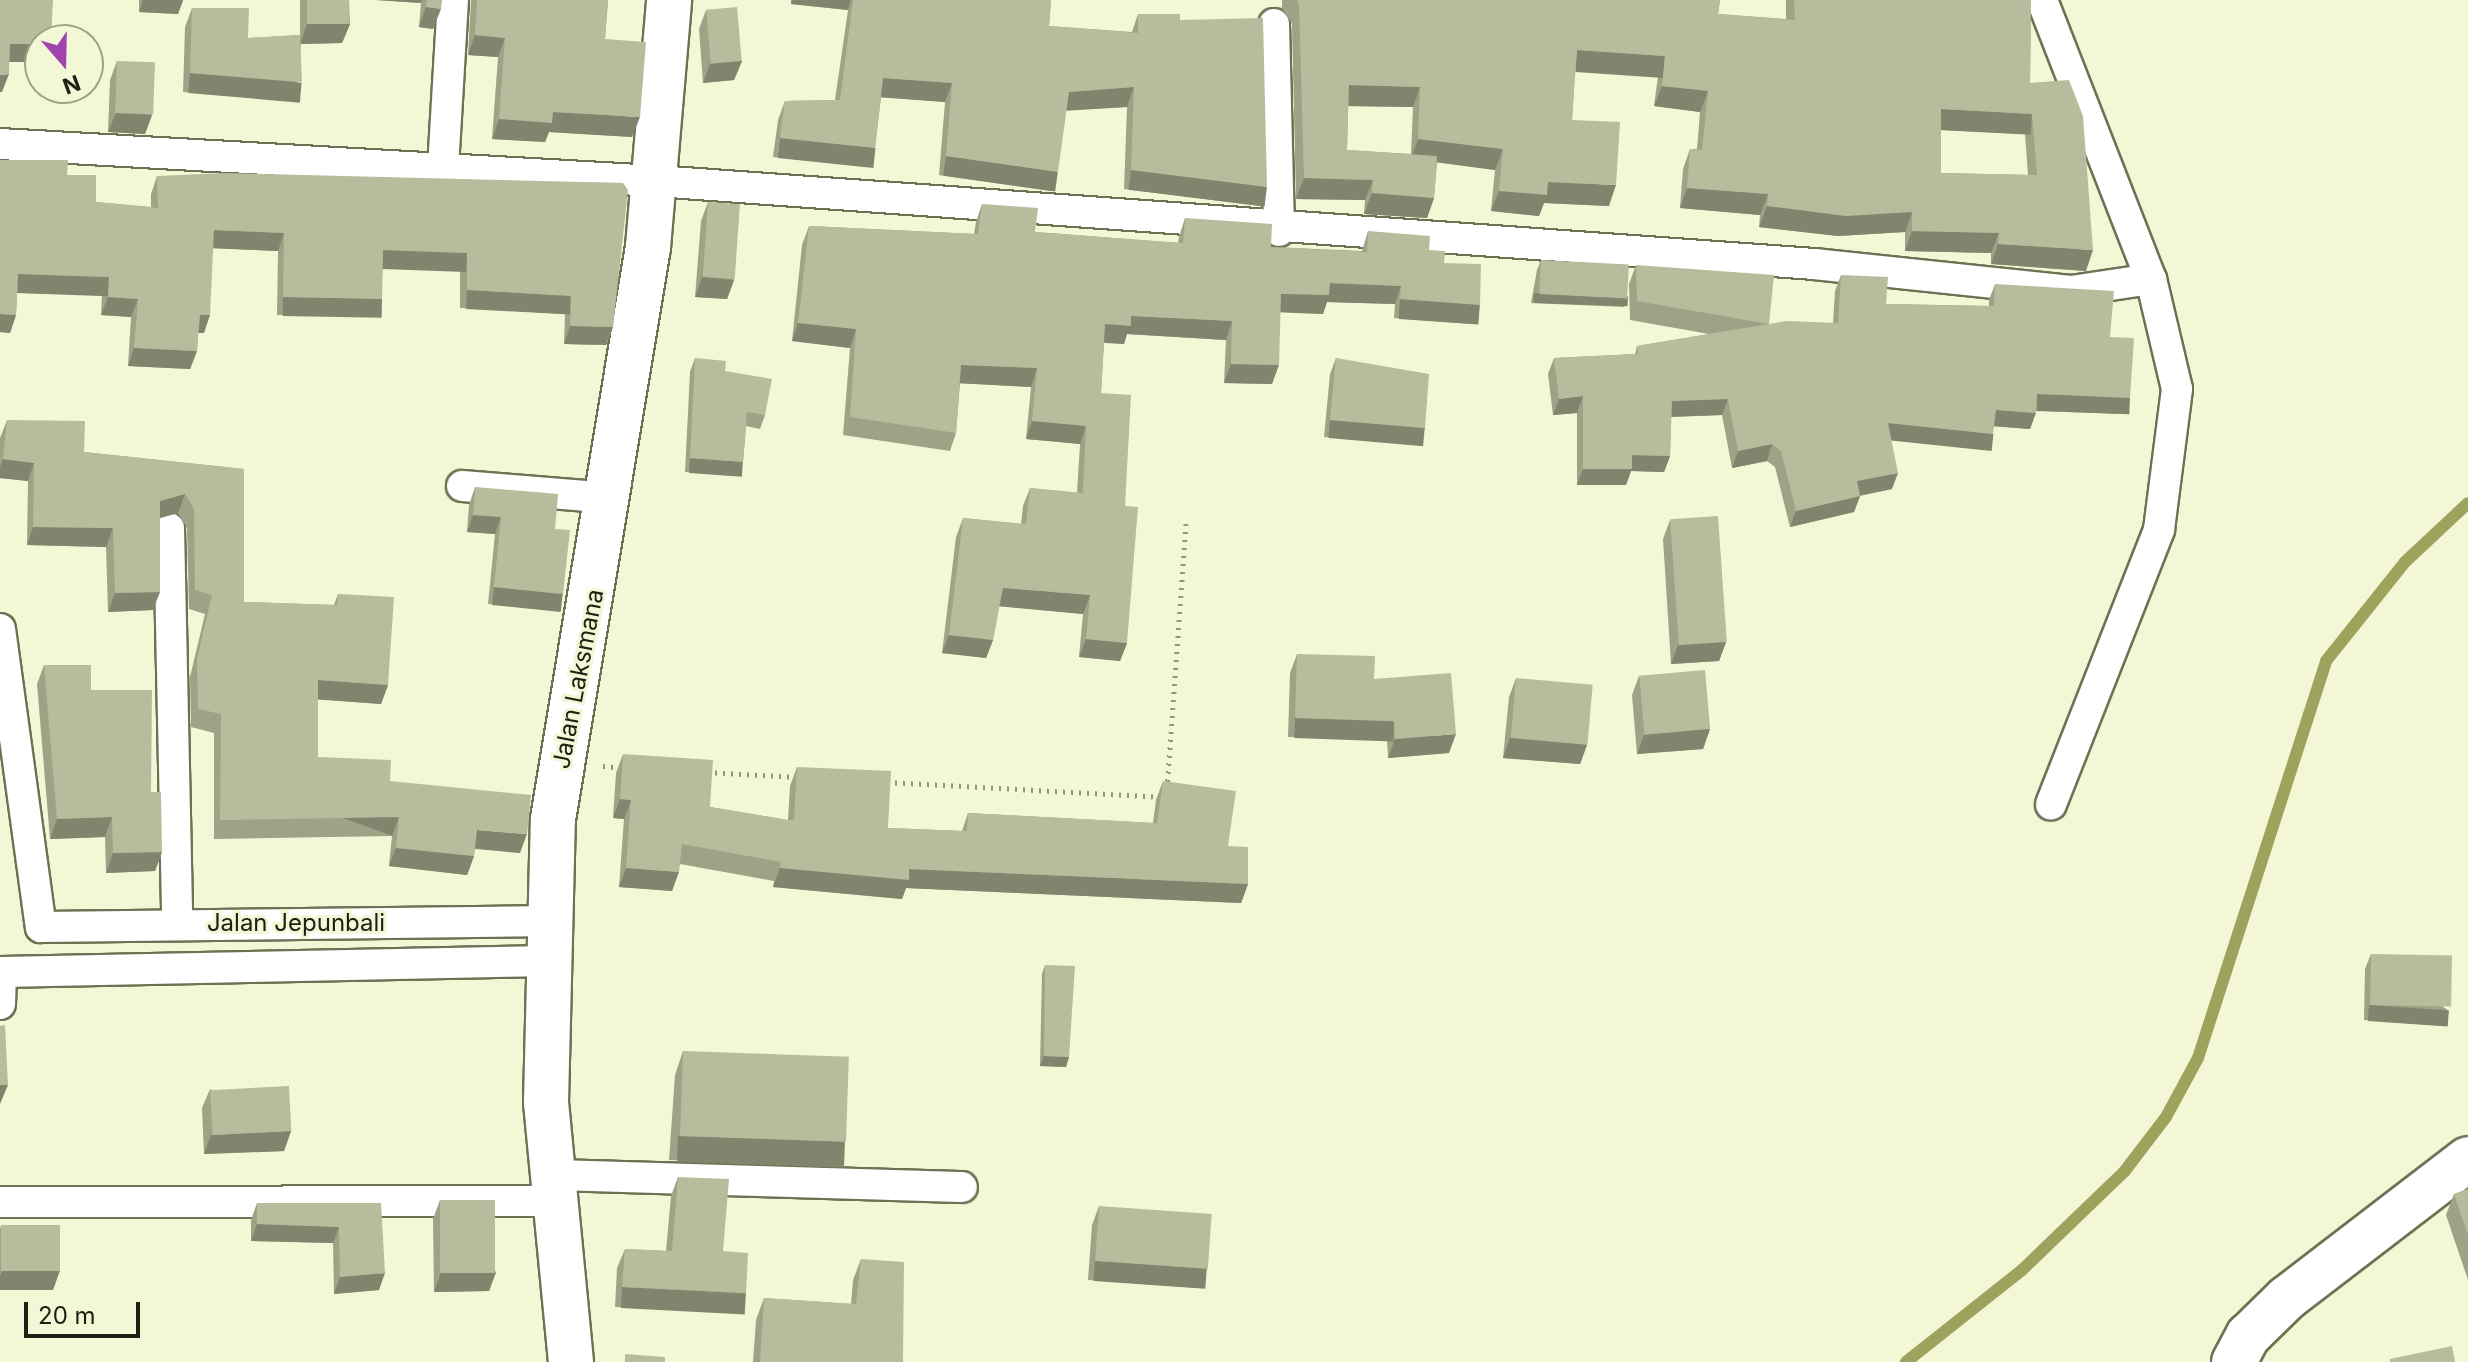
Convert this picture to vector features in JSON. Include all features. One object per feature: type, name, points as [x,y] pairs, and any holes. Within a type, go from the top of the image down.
[{"type":"street","points":[[443,168],[453,0]]},
{"type":"street","name":"Jalan Laksmana","points":[[571,1362],[546,1102],[553,819],[611,498],[656,181],[669,0]]},
{"type":"street","points":[[2042,0],[2151,279],[2177,389],[2159,530],[2051,804]]},
{"type":"street","points":[[1274,24],[1279,231]]},
{"type":"street","points":[[0,144],[656,181],[1279,231],[1814,264],[2071,291],[2151,279]]},
{"type":"street","points":[[462,486],[611,498]]},
{"type":"street","points":[[169,528],[177,924]]},
{"type":"street","name":"Jalan Jepunbali","points":[[0,629],[41,927],[177,924],[550,941]]},
{"type":"street","points":[[0,1004],[1,972],[550,941]]},
{"type":"street","points":[[2234,1362],[2248,1336],[2287,1298],[2468,1159]]},
{"type":"street","points":[[0,1202],[555,1188],[962,1187]]},
{"type":"path","points":[[1166,798],[1186,524]]},
{"type":"path","points":[[562,764],[642,768]]},
{"type":"path","points":[[689,771],[801,777]]},
{"type":"path","points":[[880,782],[1182,798]]},
{"type":"building","points":[[0,0],[53,0],[52,24],[24,24],[24,44],[10,44],[9,74],[0,75]]},
{"type":"building","points":[[307,0],[349,0],[349,24],[307,24]]},
{"type":"building","points":[[427,0],[442,0],[441,9],[426,7]]},
{"type":"building","points":[[477,0],[608,0],[605,39],[646,42],[640,117],[553,112],[552,123],[499,119],[505,38],[475,35]]},
{"type":"building","points":[[853,0],[1051,0],[1049,26],[1138,33],[1138,14],[1180,14],[1180,20],[1263,18],[1267,187],[1131,170],[1134,87],[1069,92],[1058,172],[946,156],[952,83],[883,78],[875,148],[780,138],[785,101],[840,100]]},
{"type":"building","points":[[1297,0],[1720,0],[1718,14],[1795,20],[1794,0],[2031,0],[2030,83],[2069,80],[2083,116],[2093,250],[1998,244],[1999,233],[1912,231],[1912,212],[1846,216],[1767,206],[1768,194],[1687,188],[1690,149],[1702,150],[1708,91],[1662,86],[1665,56],[1577,50],[1572,120],[1620,122],[1616,185],[1548,182],[1547,195],[1499,191],[1503,149],[1418,139],[1420,87],[1349,85],[1347,150],[1437,156],[1434,198],[1372,193],[1373,180],[1304,178]],"holes":[[[1941,109],[2032,114],[2037,175],[1941,173]]]},
{"type":"building","points":[[737,7],[742,61],[711,63],[706,10]]},
{"type":"building","points":[[192,8],[249,8],[248,38],[300,35],[302,82],[190,73]]},
{"type":"building","points":[[117,61],[155,62],[153,114],[115,113]]},
{"type":"building","points":[[0,160],[68,160],[67,175],[96,175],[96,202],[158,208],[157,176],[225,173],[623,183],[628,190],[613,327],[570,326],[571,296],[467,290],[467,253],[383,250],[382,299],[283,297],[284,233],[214,230],[210,315],[200,315],[197,351],[134,348],[138,299],[108,297],[109,277],[18,274],[16,315],[0,314]]},
{"type":"building","points":[[708,202],[740,204],[735,279],[703,277]]},
{"type":"building","points":[[982,204],[1038,208],[1035,232],[1183,243],[1185,218],[1272,224],[1271,247],[1367,252],[1368,231],[1430,236],[1429,250],[1445,251],[1444,263],[1481,264],[1480,305],[1400,299],[1401,286],[1330,283],[1329,295],[1281,294],[1279,365],[1231,364],[1232,321],[1131,316],[1131,326],[1105,324],[1101,393],[1131,395],[1125,506],[1138,507],[1127,643],[1086,639],[1090,595],[1003,588],[993,640],[949,635],[963,518],[1026,524],[1030,488],[1083,493],[1086,426],[1032,421],[1037,368],[961,365],[956,433],[850,417],[856,329],[798,323],[809,226],[978,234]]},
{"type":"building","points":[[1541,260],[1629,265],[1627,299],[1539,294]]},
{"type":"building","points":[[1636,265],[1774,275],[1769,324],[1637,301]]},
{"type":"building","points":[[1841,275],[1888,277],[1886,304],[1994,306],[1995,284],[2114,291],[2110,337],[2134,338],[2130,398],[2037,394],[2036,413],[1996,410],[1993,434],[1888,423],[1898,473],[1857,481],[1860,496],[1796,511],[1781,451],[1772,444],[1738,451],[1728,399],[1672,401],[1670,456],[1632,455],[1632,469],[1583,469],[1583,396],[1559,399],[1554,358],[1638,354],[1637,346],[1787,321],[1838,323]]},
{"type":"building","points":[[695,358],[726,361],[725,371],[772,379],[765,415],[747,412],[743,462],[690,458]]},
{"type":"building","points":[[1336,358],[1429,374],[1425,428],[1330,420]]},
{"type":"building","points":[[7,420],[85,421],[84,452],[244,469],[244,602],[337,605],[338,594],[394,597],[388,685],[318,680],[318,757],[391,760],[390,781],[531,795],[527,834],[477,830],[474,856],[396,848],[399,817],[220,820],[221,714],[198,709],[197,659],[212,595],[195,590],[194,509],[185,494],[160,501],[160,592],[115,593],[113,528],[33,527],[34,463],[3,459]]},
{"type":"building","points":[[475,487],[558,494],[555,529],[570,530],[563,594],[494,587],[501,517],[473,515]]},
{"type":"building","points":[[1718,516],[1727,642],[1679,645],[1670,519]]},
{"type":"building","points":[[1297,654],[1375,656],[1374,679],[1451,673],[1456,734],[1395,739],[1394,721],[1295,718]]},
{"type":"building","points":[[44,665],[91,665],[91,690],[152,690],[151,792],[161,792],[162,852],[113,853],[112,817],[57,819]]},
{"type":"building","points":[[1705,670],[1710,729],[1644,735],[1639,676]]},
{"type":"building","points":[[1516,678],[1593,685],[1587,744],[1511,738]]},
{"type":"building","points":[[623,754],[713,760],[710,807],[787,820],[794,820],[797,767],[891,771],[888,828],[967,831],[968,813],[1157,823],[1163,781],[1236,791],[1228,846],[1248,847],[1248,884],[909,869],[909,880],[780,868],[781,862],[682,844],[679,872],[626,868],[631,800],[620,799]]},
{"type":"building","points":[[2371,954],[2452,955],[2451,1006],[2370,1005]]},
{"type":"building","points":[[1045,965],[1075,966],[1069,1057],[1044,1056]]},
{"type":"building","points":[[5,1025],[8,1085],[0,1085],[0,1026]]},
{"type":"building","points":[[683,1051],[849,1057],[846,1142],[680,1136]]},
{"type":"building","points":[[289,1086],[291,1131],[212,1135],[210,1090]]},
{"type":"building","points":[[678,1177],[729,1179],[723,1251],[748,1253],[746,1293],[622,1287],[625,1249],[672,1251]]},
{"type":"building","points":[[2468,1189],[2468,1235],[2454,1194]]},
{"type":"building","points":[[440,1200],[495,1200],[495,1273],[440,1273]]},
{"type":"building","points":[[257,1203],[381,1203],[385,1273],[340,1277],[339,1227],[257,1224]]},
{"type":"building","points":[[1099,1206],[1212,1214],[1208,1269],[1095,1261]]},
{"type":"building","points":[[1,1225],[60,1225],[60,1271],[1,1271]]},
{"type":"building","points":[[861,1259],[904,1262],[903,1362],[760,1362],[764,1298],[856,1304]]},
{"type":"building","points":[[2452,1346],[2455,1362],[2390,1362],[2390,1359]]},
{"type":"building","points":[[625,1354],[665,1357],[665,1362],[625,1362]]},
{"type":"waterway","points":[[1906,1362],[2022,1270],[2124,1172],[2166,1117],[2198,1058],[2326,661],[2405,562],[2468,503]]}]
